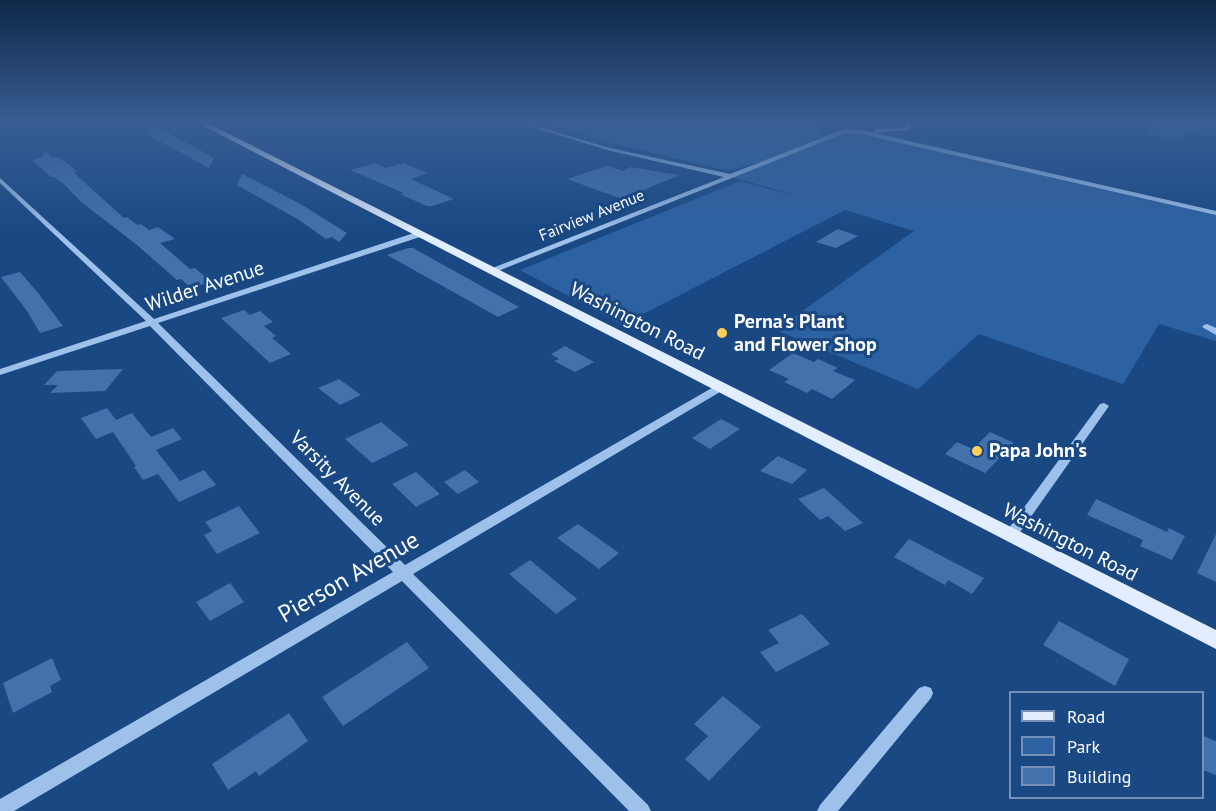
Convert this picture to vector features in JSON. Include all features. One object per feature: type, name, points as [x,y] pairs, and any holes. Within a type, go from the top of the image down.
[{"type":"main road","name":"Washington Road","points":[[274,160],[1216,640]]},
{"type":"street","points":[[657,160],[729,176]]},
{"type":"street","name":"Fairview Avenue","points":[[493,271],[770,160]]},
{"type":"street","points":[[983,160],[1216,213]]},
{"type":"street","name":"Varsity Avenue","points":[[0,180],[153,323],[642,811]]},
{"type":"street","name":"Wilder Avenue","points":[[0,372],[420,234]]},
{"type":"street","name":"Pierson Avenue","points":[[0,809],[721,387]]},
{"type":"street","points":[[1011,535],[1104,406]]},
{"type":"street","points":[[826,811],[925,693]]},
{"type":"green space","points":[[682,160],[766,160],[729,171]]},
{"type":"green space","points":[[768,160],[986,160],[1216,211],[1216,341],[1159,324],[1123,384],[979,334],[918,389],[776,330],[914,231],[845,210],[622,325],[520,270],[740,181],[800,197],[729,176]]},
{"type":"building","points":[[32,160],[62,160],[77,171],[73,172],[124,218],[127,217],[137,225],[141,224],[149,230],[158,227],[175,239],[160,243],[190,269],[195,268],[211,282],[191,288],[181,279],[177,280],[137,245],[80,201],[63,183],[51,177]]},
{"type":"building","points":[[194,160],[213,160],[209,168]]},
{"type":"building","points":[[376,163],[386,168],[404,163],[427,173],[411,179],[454,199],[427,206],[400,194],[404,193],[350,170]]},
{"type":"building","points":[[607,166],[623,171],[630,167],[679,175],[622,199],[567,179]]},
{"type":"building","points":[[242,174],[299,203],[347,233],[339,242],[332,237],[326,239],[299,220],[237,185]]},
{"type":"building","points":[[838,229],[858,236],[836,248],[816,242]]},
{"type":"building","points":[[413,248],[519,307],[498,317],[387,255]]},
{"type":"building","points":[[20,272],[63,326],[40,333],[27,311],[1,277]]},
{"type":"building","points":[[244,310],[250,315],[260,311],[273,322],[264,326],[276,336],[272,338],[291,354],[270,363],[221,318]]},
{"type":"building","points":[[565,346],[594,362],[575,372],[554,361],[559,359],[551,354]]},
{"type":"building","points":[[793,353],[814,362],[818,359],[838,368],[833,371],[855,380],[832,399],[812,389],[807,393],[784,382],[789,379],[769,370]]},
{"type":"building","points":[[123,369],[105,391],[50,393],[58,385],[44,385],[57,371]]},
{"type":"building","points":[[339,379],[361,395],[340,405],[318,388]]},
{"type":"building","points":[[107,408],[116,420],[132,413],[151,437],[173,428],[182,439],[156,450],[180,481],[204,470],[216,485],[179,502],[158,474],[143,480],[113,432],[96,439],[81,418]]},
{"type":"building","points":[[721,419],[740,429],[710,449],[692,438]]},
{"type":"building","points":[[381,422],[409,445],[372,463],[345,439]]},
{"type":"building","name":"Papa John's","points":[[990,432],[1014,443],[985,473],[945,454],[957,442],[973,449]]},
{"type":"building","points":[[778,456],[807,470],[792,484],[760,471]]},
{"type":"building","points":[[465,470],[479,482],[458,494],[444,482]]},
{"type":"building","points":[[416,472],[440,494],[416,507],[392,484]]},
{"type":"building","points":[[824,488],[863,523],[845,531],[828,516],[820,520],[798,499]]},
{"type":"building","points":[[1096,499],[1167,532],[1169,528],[1185,536],[1172,560],[1140,546],[1143,540],[1087,515]]},
{"type":"building","points":[[239,506],[260,533],[217,554],[204,535],[212,531],[205,522]]},
{"type":"building","points":[[578,524],[619,553],[599,569],[557,538]]},
{"type":"building","points":[[1216,534],[1216,582],[1197,573]]},
{"type":"building","points":[[909,539],[984,578],[972,594],[948,580],[945,585],[894,557]]},
{"type":"building","points":[[530,560],[577,599],[556,614],[509,574]]},
{"type":"building","points":[[230,583],[244,602],[210,621],[196,602]]},
{"type":"building","points":[[802,614],[830,644],[776,672],[760,652],[779,643],[768,630]]},
{"type":"building","points":[[1059,621],[1129,659],[1115,686],[1043,645]]},
{"type":"building","points":[[407,642],[429,668],[343,726],[322,697]]},
{"type":"building","points":[[52,658],[61,680],[50,686],[52,692],[13,713],[3,683]]},
{"type":"building","points":[[723,696],[761,727],[709,781],[685,759],[708,736],[694,724]]},
{"type":"building","points":[[289,713],[308,741],[259,776],[256,771],[228,790],[212,764]]},
{"type":"building","points":[[1204,736],[1216,741],[1216,775],[1204,770]]},
{"type":"place","name":"Perna's Plant and Flower Shop","points":[[722,333]]},
{"type":"place","name":"Papa John's","points":[[977,451]]}]
